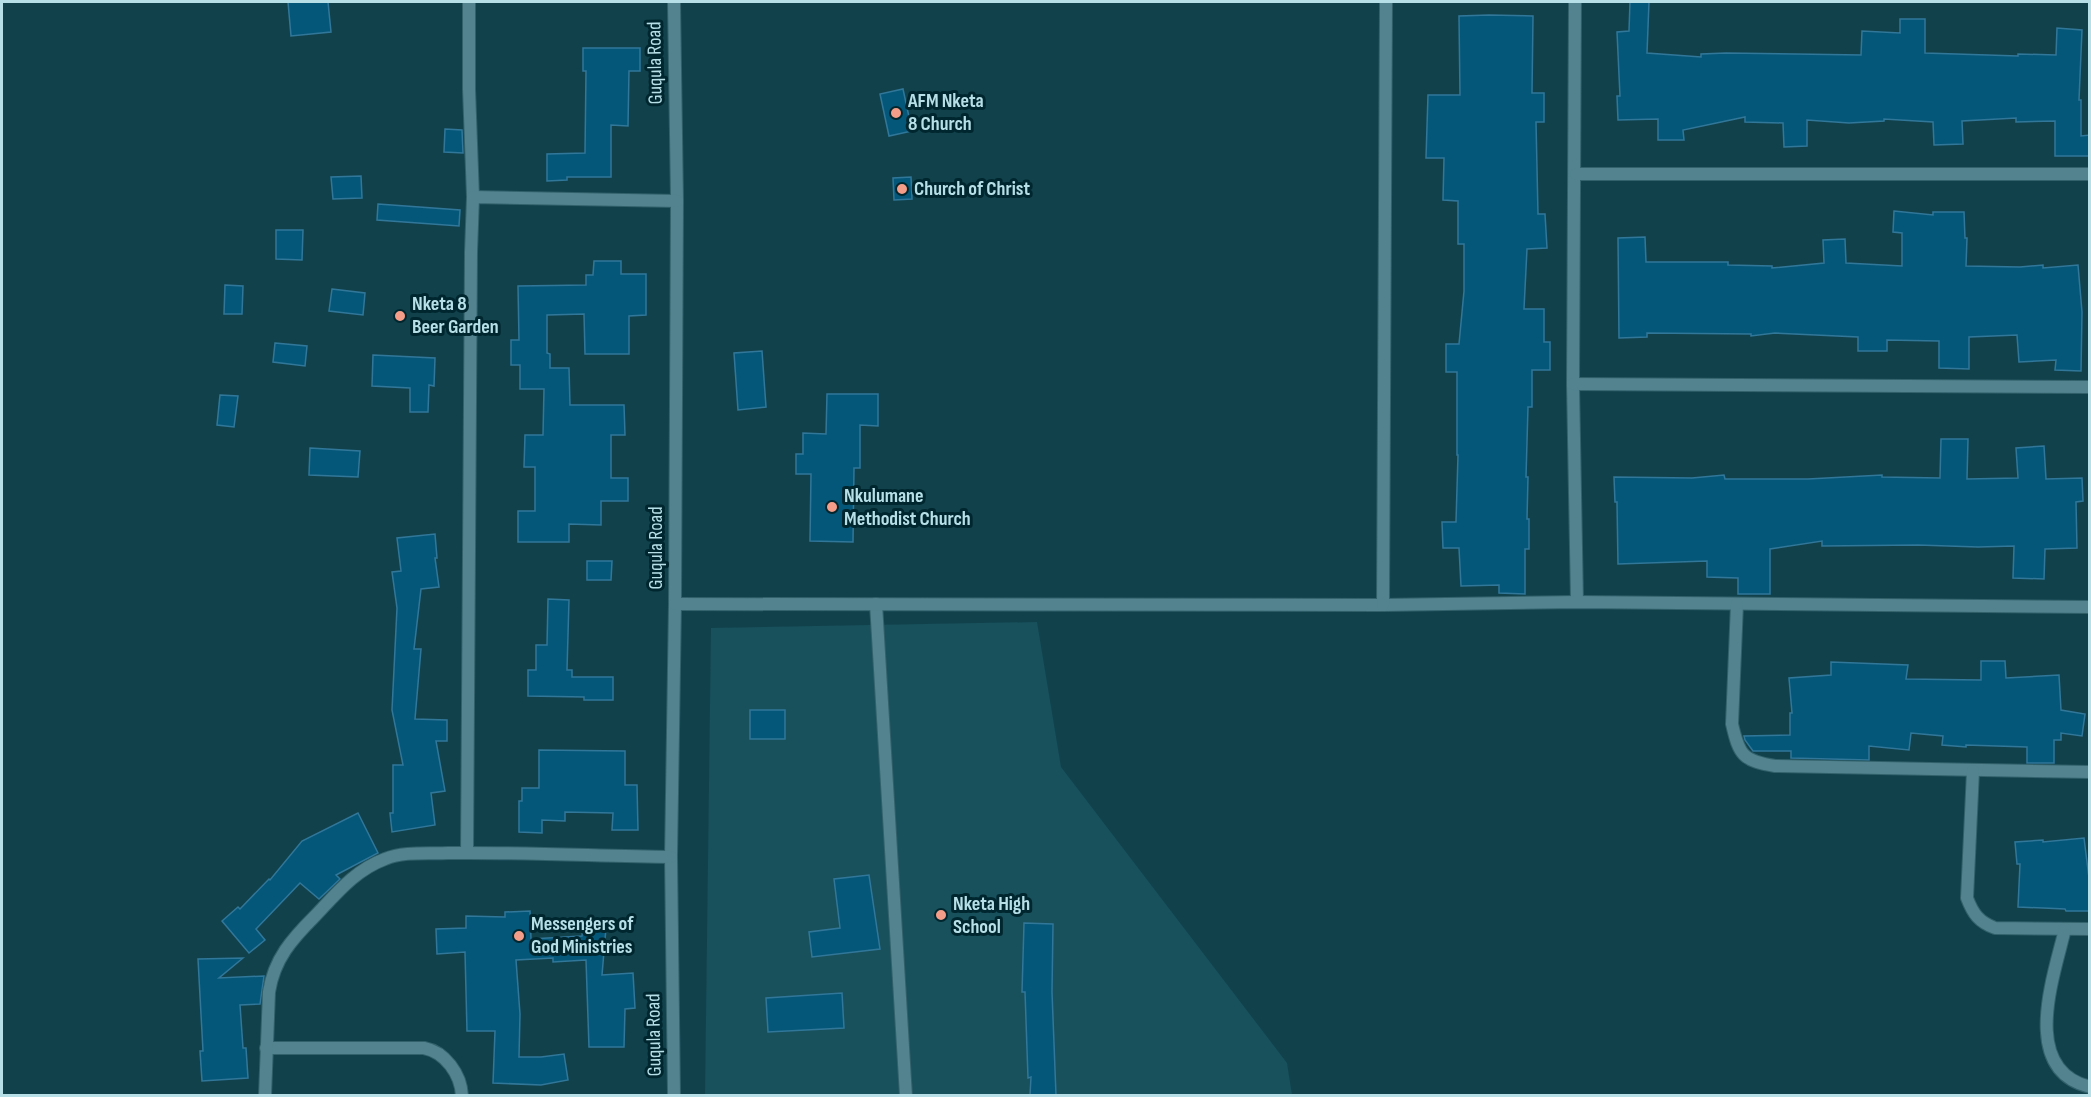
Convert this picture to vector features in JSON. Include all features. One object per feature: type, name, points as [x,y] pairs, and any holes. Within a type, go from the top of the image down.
[{"type":"street","points":[[467,853],[473,197],[469,2]]},
{"type":"street","name":"Guqula Road","points":[[674,2],[677,201],[671,857],[674,1095]]},
{"type":"street","points":[[1383,605],[1386,2]]},
{"type":"street","points":[[1575,2],[1576,174],[1573,384],[1577,602]]},
{"type":"street","points":[[1576,174],[2090,174]]},
{"type":"street","points":[[473,197],[677,201]]},
{"type":"street","points":[[1573,384],[2090,387]]},
{"type":"street","points":[[675,604],[1383,605],[1577,602],[2090,607]]},
{"type":"street","points":[[876,604],[906,1095]]},
{"type":"street","points":[[1737,604],[1732,724],[1736,742],[1745,757],[1757,763],[1775,766],[2090,772]]},
{"type":"street","points":[[1973,771],[1967,898],[1970,908],[1983,924],[1995,928],[2090,929]]},
{"type":"street","points":[[265,1095],[269,992],[271,977],[278,960],[293,938],[346,883],[363,869],[402,854],[671,857]]},
{"type":"street","points":[[2065,929],[2047,1006],[2048,1044],[2057,1066],[2068,1077],[2090,1086]]},
{"type":"street","points":[[266,1048],[424,1048],[435,1050],[453,1068],[462,1089],[462,1095]]},
{"type":"shaded area","name":"Nketa High School","points":[[1037,622],[1061,767],[1287,1063],[1292,1095],[705,1096],[711,628]]},
{"type":"building","points":[[288,2],[328,2],[331,32],[291,36]]},
{"type":"building","points":[[1630,2],[1649,2],[1647,53],[1701,57],[1701,54],[1726,53],[1861,55],[1862,31],[1900,33],[1900,19],[1925,19],[1925,53],[2056,55],[2057,28],[2082,30],[2079,100],[2081,100],[2081,136],[2090,135],[2090,156],[2055,156],[2055,121],[2016,122],[2016,118],[1962,121],[1963,144],[1934,145],[1933,122],[1884,119],[1884,121],[1849,123],[1807,120],[1807,146],[1784,147],[1783,123],[1745,122],[1745,117],[1683,130],[1684,140],[1658,140],[1658,119],[1618,120],[1617,96],[1620,96],[1617,32],[1629,31]]},
{"type":"building","points":[[1459,16],[1533,16],[1532,93],[1544,93],[1544,122],[1536,122],[1538,214],[1545,214],[1547,248],[1527,249],[1524,309],[1544,309],[1544,342],[1550,342],[1550,370],[1532,370],[1532,407],[1528,407],[1526,477],[1528,477],[1529,549],[1525,549],[1525,594],[1499,593],[1499,585],[1461,586],[1459,548],[1443,548],[1442,522],[1456,522],[1457,372],[1446,372],[1446,344],[1459,344],[1464,291],[1464,244],[1458,244],[1458,201],[1443,200],[1444,158],[1426,158],[1428,95],[1460,95]]},
{"type":"building","points":[[583,48],[640,48],[640,71],[629,71],[628,126],[611,125],[611,177],[567,177],[567,180],[547,181],[547,154],[585,153],[586,71],[583,71]]},
{"type":"building","name":"AFM Nketa 8 Church","points":[[903,89],[912,131],[889,136],[880,94]]},
{"type":"building","points":[[445,129],[462,130],[463,153],[444,152]]},
{"type":"building","points":[[361,176],[362,198],[333,199],[331,177]]},
{"type":"building","name":"Church of Christ","points":[[911,177],[912,199],[894,200],[893,178]]},
{"type":"building","points":[[378,204],[460,210],[459,226],[377,220]]},
{"type":"building","points":[[1894,211],[1933,215],[1933,212],[1964,212],[1965,238],[1967,238],[1966,266],[2043,265],[2043,268],[2078,265],[2082,312],[2081,371],[2055,370],[2056,360],[2019,362],[2017,335],[1969,337],[1969,369],[1939,368],[1939,341],[1887,340],[1887,351],[1858,351],[1858,337],[1775,333],[1751,336],[1751,334],[1647,333],[1647,337],[1619,338],[1618,238],[1645,237],[1646,262],[1728,262],[1728,265],[1772,266],[1772,268],[1824,263],[1823,240],[1845,239],[1846,263],[1902,266],[1902,233],[1893,232]]},
{"type":"building","points":[[276,230],[303,230],[302,260],[276,259]]},
{"type":"building","points":[[594,261],[621,261],[621,274],[646,274],[646,315],[629,316],[629,354],[585,354],[584,314],[547,315],[547,353],[550,354],[550,368],[569,368],[570,405],[624,405],[625,435],[611,435],[611,478],[628,478],[628,501],[601,501],[601,525],[569,524],[569,542],[518,542],[518,511],[535,511],[535,467],[524,467],[525,435],[543,435],[544,389],[520,389],[520,365],[511,365],[511,340],[519,340],[518,286],[586,285],[586,275],[593,275]]},
{"type":"building","points":[[225,285],[243,286],[242,314],[224,314]]},
{"type":"building","points":[[332,289],[365,293],[363,315],[329,311]]},
{"type":"building","points":[[275,343],[307,346],[305,366],[273,362]]},
{"type":"building","points":[[762,351],[766,407],[738,410],[734,353]]},
{"type":"building","points":[[373,355],[435,358],[434,386],[429,385],[428,412],[410,412],[410,388],[372,386]]},
{"type":"building","name":"Nkulumane Methodist Church","points":[[827,394],[878,394],[878,426],[860,425],[860,468],[854,468],[853,542],[810,541],[811,474],[796,474],[796,454],[803,454],[803,433],[826,434]]},
{"type":"building","points":[[220,395],[238,396],[234,427],[217,425]]},
{"type":"building","points":[[1941,439],[1968,439],[1967,479],[2018,478],[2016,448],[2044,446],[2046,479],[2082,478],[2083,501],[2076,502],[2077,548],[2045,549],[2044,579],[2013,578],[2014,546],[1822,546],[1822,541],[1770,549],[1770,594],[1738,594],[1738,578],[1707,577],[1707,561],[1618,564],[1617,502],[1615,502],[1614,477],[1692,478],[1724,475],[1725,479],[1808,479],[1882,475],[1882,477],[1940,478]]},
{"type":"building","points":[[310,448],[360,451],[358,477],[309,475]]},
{"type":"building","points":[[435,534],[437,558],[435,558],[439,587],[421,589],[414,649],[421,649],[415,719],[447,720],[447,741],[436,741],[445,791],[431,793],[435,825],[392,832],[390,813],[393,813],[393,765],[403,765],[392,710],[397,608],[392,572],[401,571],[397,538]]},
{"type":"building","points":[[587,561],[612,561],[611,580],[587,580]]},
{"type":"building","points":[[548,599],[569,600],[567,670],[572,670],[572,677],[613,677],[613,700],[528,696],[528,670],[536,670],[536,645],[547,645]]},
{"type":"building","points":[[1981,661],[2005,661],[2006,678],[2059,675],[2061,710],[2085,714],[2082,736],[2061,733],[2061,740],[2054,740],[2054,763],[2027,763],[2027,747],[1942,745],[1943,736],[1911,733],[1909,750],[1869,746],[1869,760],[1791,758],[1791,751],[1753,751],[1745,740],[1744,736],[1790,735],[1790,713],[1792,713],[1789,678],[1831,675],[1831,662],[1908,665],[1906,679],[1981,680]]},
{"type":"building","points":[[750,710],[785,710],[785,739],[750,739]]},
{"type":"building","points":[[539,750],[625,751],[625,785],[637,785],[638,830],[612,830],[613,813],[565,812],[565,821],[542,820],[542,833],[519,832],[519,801],[522,801],[522,788],[539,788]]},
{"type":"building","points":[[358,813],[378,853],[336,875],[340,879],[319,899],[300,883],[256,929],[265,940],[249,953],[222,921],[238,907],[240,909],[270,880],[302,841]]},
{"type":"building","points":[[2084,838],[2090,886],[2090,911],[2018,907],[2020,864],[2017,864],[2015,842]]},
{"type":"building","points":[[869,875],[880,949],[812,957],[809,932],[840,928],[834,879]]},
{"type":"building","points":[[530,911],[531,939],[582,936],[583,926],[606,928],[602,975],[633,973],[635,1008],[625,1009],[624,1047],[589,1047],[586,960],[553,962],[553,958],[516,960],[520,1014],[519,1057],[564,1054],[568,1080],[541,1085],[493,1083],[495,1031],[467,1031],[465,952],[437,954],[436,929],[466,928],[466,916],[505,917],[505,912]]},
{"type":"building","points":[[1024,923],[1053,924],[1052,992],[1056,1095],[1030,1095],[1031,1077],[1028,1078],[1025,992],[1022,992]]},
{"type":"building","points":[[243,958],[219,978],[264,976],[260,1004],[240,1005],[248,1078],[202,1081],[200,1051],[203,1051],[198,959]]},
{"type":"building","points":[[842,993],[844,1028],[768,1032],[766,998]]},
{"type":"place","name":"AFM Nketa 8 Church","points":[[896,113]]},
{"type":"place","name":"Church of Christ","points":[[902,189]]},
{"type":"place","name":"Nketa 8 Beer Garden","points":[[400,316]]},
{"type":"place","name":"Nkulumane Methodist Church","points":[[832,507]]},
{"type":"place","name":"Nketa High School","points":[[941,915]]},
{"type":"place","name":"Messengers of God Ministries","points":[[519,936]]}]
